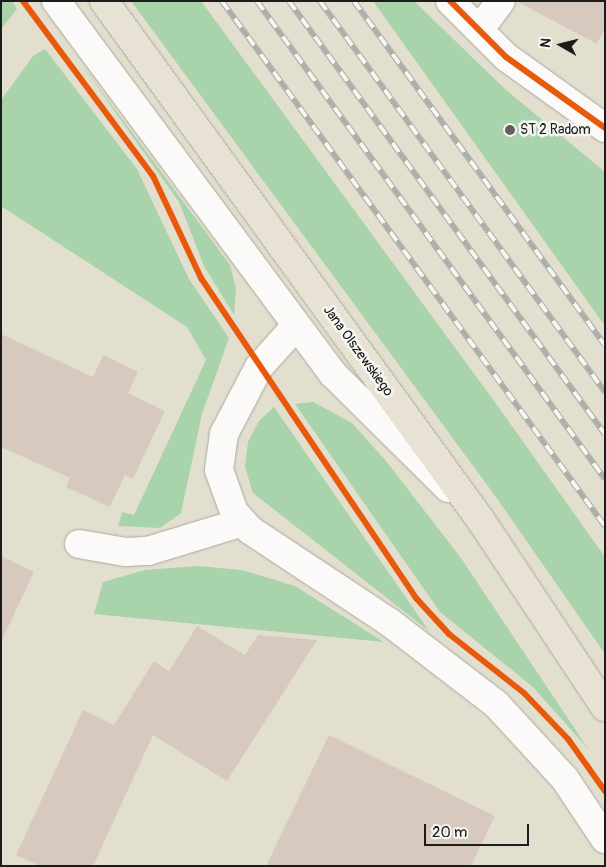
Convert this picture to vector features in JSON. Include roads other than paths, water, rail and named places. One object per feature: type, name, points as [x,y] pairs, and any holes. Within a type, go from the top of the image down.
[{"type":"main road","name":"Jana Olszewskiego","points":[[104,1],[480,519],[605,707]]},
{"type":"street","points":[[56,1],[333,374],[480,519]]},
{"type":"street","points":[[450,1],[506,57],[605,128]]},
{"type":"street","points":[[479,30],[501,1]]},
{"type":"street","points":[[296,326],[258,367],[224,434],[219,470],[224,490],[243,522],[389,622],[496,704],[565,779],[605,839]]},
{"type":"street","points":[[79,544],[126,552],[148,551],[243,522]]},
{"type":"railway","points":[[222,1],[605,526]]},
{"type":"railway","points":[[257,1],[605,479]]},
{"type":"railway","points":[[289,1],[605,434]]},
{"type":"railway","points":[[320,1],[605,392]]},
{"type":"railway","points":[[354,1],[605,345]]},
{"type":"place","name":"ST 2 Radom","points":[[510,130]]}]
